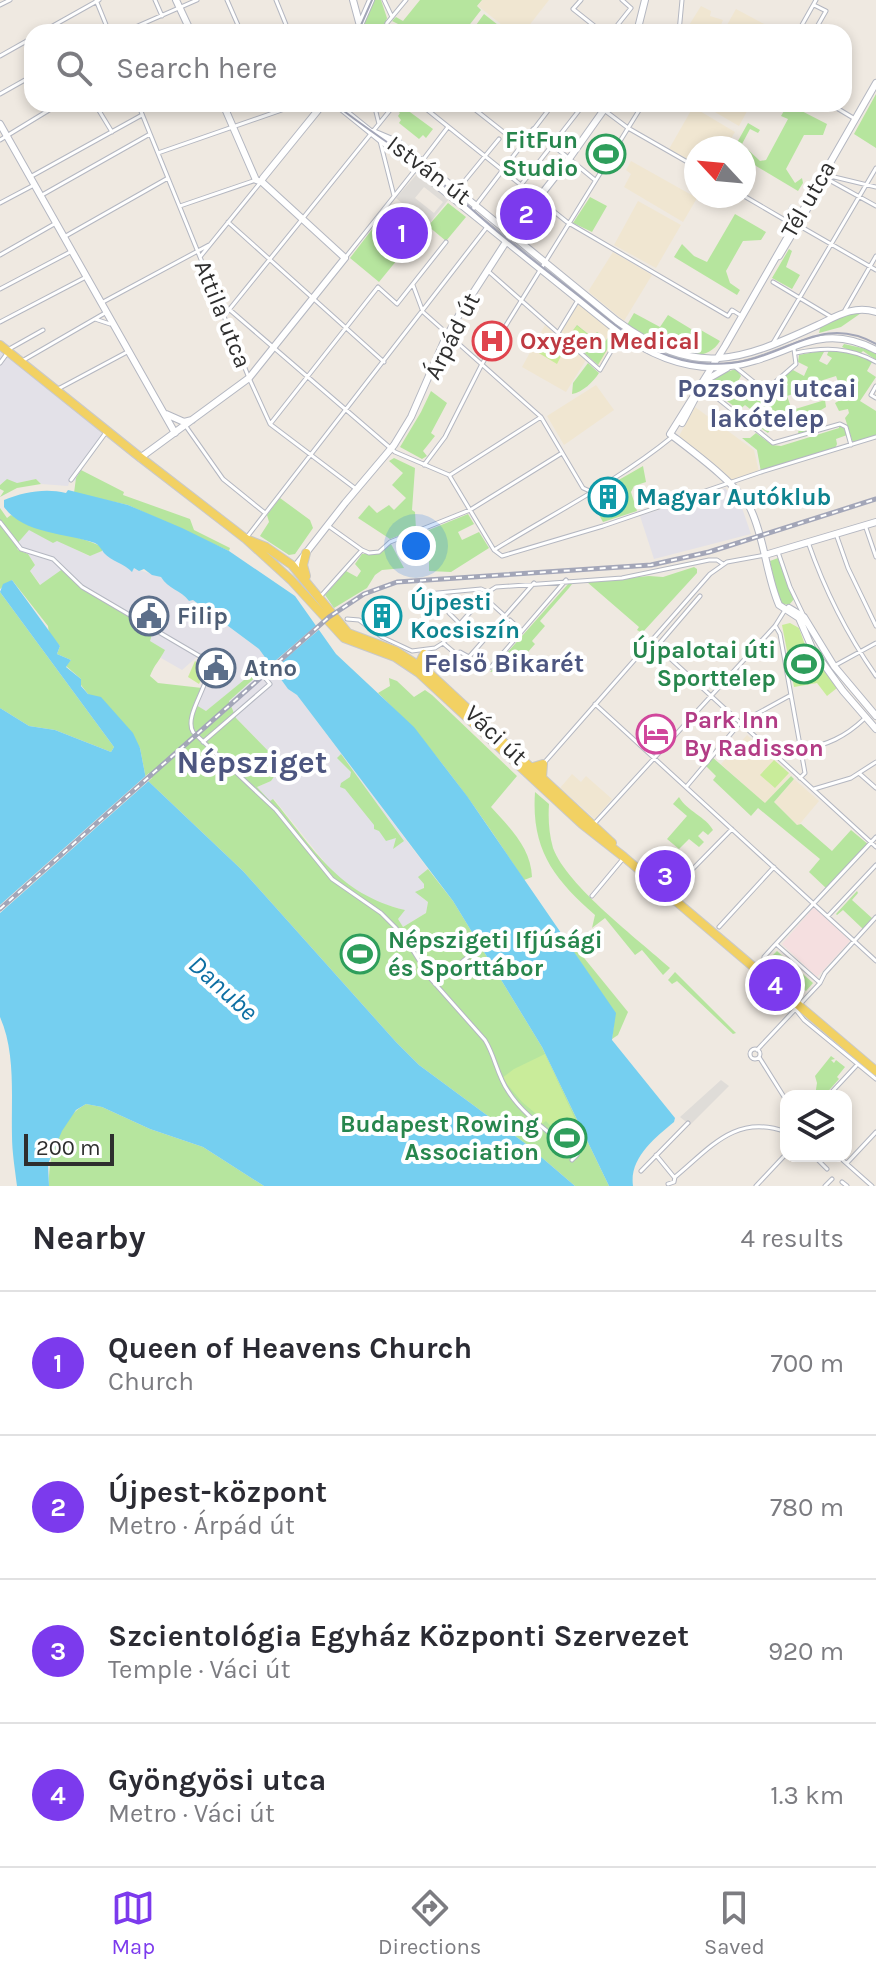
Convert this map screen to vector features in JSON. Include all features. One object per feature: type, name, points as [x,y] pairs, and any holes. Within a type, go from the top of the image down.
[{"type":"main road","name":"Váci út","points":[[0,345],[140,458],[252,542],[349,641],[421,670],[520,768],[594,825],[621,854]]},
{"type":"main road","name":"Váci út","points":[[252,542],[283,557],[295,567],[309,582],[319,602],[344,620],[345,630],[354,637],[396,651],[421,670],[531,768],[582,824],[621,854],[797,1009],[876,1072]]},
{"type":"main road","points":[[252,542],[287,568],[295,567],[296,577],[308,593]]},
{"type":"main road","points":[[283,557],[291,559],[306,553],[304,569],[309,582]]},
{"type":"main road","points":[[291,580],[319,602],[325,617]]},
{"type":"main road","points":[[421,670],[424,652]]},
{"type":"main road","points":[[520,768],[543,764]]},
{"type":"main road","points":[[539,780],[543,764]]},
{"type":"street","points":[[0,5],[10,0]]},
{"type":"street","points":[[56,24],[97,0],[106,24]]},
{"type":"street","points":[[155,0],[162,16]]},
{"type":"street","points":[[176,0],[187,24]]},
{"type":"street","points":[[143,24],[197,0]]},
{"type":"street","points":[[227,0],[238,24]]},
{"type":"street","points":[[276,0],[286,24]]},
{"type":"street","points":[[353,0],[357,24]]},
{"type":"street","points":[[360,24],[371,0]]},
{"type":"street","points":[[384,0],[392,17]]},
{"type":"street","points":[[387,24],[406,0]]},
{"type":"street","points":[[581,0],[573,9],[592,24]]},
{"type":"street","points":[[622,0],[631,8],[644,8]]},
{"type":"street","points":[[639,24],[645,0]]},
{"type":"street","points":[[680,24],[682,0]]},
{"type":"street","points":[[803,24],[815,2],[826,11],[819,24]]},
{"type":"street","points":[[618,24],[631,8]]},
{"type":"street","points":[[0,56],[24,42]]},
{"type":"street","points":[[0,94],[24,80]]},
{"type":"street","name":"Tél utca","points":[[672,435],[876,86]]},
{"type":"street","points":[[3,138],[46,112]]},
{"type":"street","points":[[100,112],[112,132]]},
{"type":"street","name":"Attila utca","points":[[141,112],[270,424],[356,489]]},
{"type":"street","points":[[226,112],[259,180],[345,258]]},
{"type":"street","points":[[158,153],[276,112]]},
{"type":"street","points":[[200,257],[316,112]]},
{"type":"street","name":"István út","points":[[347,112],[477,206],[511,234],[578,300],[618,332],[658,356],[688,365]]},
{"type":"street","points":[[376,112],[379,124]]},
{"type":"street","points":[[224,316],[389,112]]},
{"type":"street","points":[[430,112],[569,222],[728,316],[732,310],[742,316]]},
{"type":"street","points":[[478,112],[520,145]]},
{"type":"street","points":[[470,213],[547,112]]},
{"type":"street","points":[[521,185],[578,112]]},
{"type":"street","name":"Árpád út","points":[[295,567],[391,449],[411,417],[447,336],[519,222],[602,112]]},
{"type":"street","points":[[611,112],[628,128],[684,160]]},
{"type":"street","points":[[424,465],[445,437],[482,364],[638,112]]},
{"type":"street","points":[[844,112],[857,120]]},
{"type":"street","points":[[29,177],[142,115]]},
{"type":"street","points":[[0,124],[3,138],[34,185],[175,433]]},
{"type":"street","points":[[140,458],[249,378],[448,127]]},
{"type":"street","points":[[533,129],[595,180]]},
{"type":"street","name":"István út","points":[[373,132],[393,139],[487,227],[633,333],[667,351],[705,358],[729,358]]},
{"type":"street","points":[[40,196],[150,134]]},
{"type":"street","points":[[380,139],[394,196]]},
{"type":"street","points":[[457,190],[499,139]]},
{"type":"street","points":[[771,346],[876,168]]},
{"type":"street","points":[[824,174],[876,187]]},
{"type":"street","points":[[824,174],[829,180],[876,206]]},
{"type":"street","points":[[64,237],[168,178]]},
{"type":"street","points":[[179,206],[259,180]]},
{"type":"street","points":[[0,203],[34,185]]},
{"type":"street","points":[[756,203],[785,220],[792,207],[802,213]]},
{"type":"street","name":"Tél utca","points":[[742,316],[798,225],[802,213]]},
{"type":"street","points":[[228,222],[384,362]]},
{"type":"street","points":[[500,225],[508,227],[519,222]]},
{"type":"street","points":[[0,255],[56,223]]},
{"type":"street","points":[[798,225],[876,270]]},
{"type":"street","points":[[252,542],[255,527],[265,513],[487,227]]},
{"type":"street","points":[[270,424],[378,287],[397,304],[446,242]]},
{"type":"street","points":[[102,303],[209,245]]},
{"type":"street","points":[[0,289],[72,251]]},
{"type":"street","points":[[843,313],[876,256]]},
{"type":"street","points":[[488,271],[600,370],[618,332]]},
{"type":"street","points":[[0,322],[86,277]]},
{"type":"street","points":[[773,282],[833,318]]},
{"type":"street","points":[[414,283],[423,312],[541,417],[583,488],[592,492]]},
{"type":"street","points":[[558,333],[578,300]]},
{"type":"street","points":[[712,367],[729,358],[771,346],[843,313],[862,309],[876,312]]},
{"type":"street","points":[[230,310],[391,449],[449,475],[494,550],[505,556],[876,437]]},
{"type":"street","points":[[22,361],[107,312]]},
{"type":"street","points":[[95,319],[115,327]]},
{"type":"street","points":[[823,322],[817,332],[824,338]]},
{"type":"street","points":[[0,363],[8,351],[43,330]]},
{"type":"street","points":[[729,338],[729,351],[741,355]]},
{"type":"street","points":[[688,365],[732,366],[824,338],[849,339],[876,350]]},
{"type":"street","points":[[732,366],[765,391],[791,369],[796,360],[793,345]]},
{"type":"street","points":[[705,358],[725,346]]},
{"type":"street","points":[[796,353],[840,349],[876,362]]},
{"type":"street","points":[[57,390],[129,351]]},
{"type":"street","points":[[688,365],[701,373],[702,384],[767,440],[777,444],[840,424],[846,427],[851,445]]},
{"type":"street","points":[[702,384],[732,366]]},
{"type":"street","points":[[876,386],[871,395],[876,398]]},
{"type":"street","points":[[163,411],[185,424],[223,479],[265,513]]},
{"type":"street","points":[[449,475],[541,417]]},
{"type":"street","points":[[71,480],[107,431]]},
{"type":"street","points":[[494,550],[592,492],[672,435],[729,483],[750,507],[776,594],[786,609],[799,618],[812,648],[825,667],[876,729]]},
{"type":"street","points":[[327,525],[362,550],[379,552],[390,542],[470,510],[562,453]]},
{"type":"street","points":[[0,522],[21,549],[53,559],[82,587],[208,661],[210,665],[203,690],[190,721],[193,732],[276,810],[332,879],[381,913],[395,927],[435,984],[485,1040],[494,1057],[499,1077],[516,1104],[579,1154],[572,1160]]},
{"type":"street","points":[[543,764],[702,582],[723,564],[778,552],[876,522]]},
{"type":"street","points":[[865,525],[876,557]]},
{"type":"street","points":[[252,542],[255,527]]},
{"type":"street","points":[[836,534],[848,568],[876,626]]},
{"type":"street","points":[[808,542],[830,601],[876,676]]},
{"type":"street","points":[[319,602],[362,550]]},
{"type":"street","points":[[778,552],[804,617],[834,666],[876,716]]},
{"type":"street","points":[[344,620],[362,621],[379,636],[411,651],[424,652],[443,643],[496,587],[622,578],[709,560],[723,564]]},
{"type":"street","points":[[491,667],[566,580]]},
{"type":"street","points":[[443,643],[456,654],[460,652],[470,656],[534,583]]},
{"type":"street","points":[[525,584],[529,590]]},
{"type":"street","points":[[427,594],[481,589],[488,592]]},
{"type":"street","points":[[440,592],[449,613],[460,624]]},
{"type":"street","points":[[657,646],[700,596]]},
{"type":"street","points":[[484,597],[523,631]]},
{"type":"street","points":[[786,609],[804,617]]},
{"type":"street","points":[[582,824],[594,825],[775,626],[786,609]]},
{"type":"street","points":[[775,626],[780,634],[805,773],[800,778]]},
{"type":"street","points":[[651,641],[876,847]]},
{"type":"street","points":[[825,667],[834,666],[876,643]]},
{"type":"street","points":[[831,675],[834,666]]},
{"type":"street","points":[[203,742],[270,684],[258,669]]},
{"type":"street","points":[[686,786],[740,723],[791,695]]},
{"type":"street","points":[[595,704],[876,961]]},
{"type":"street","points":[[801,750],[825,746],[865,719]]},
{"type":"street","points":[[813,790],[860,774],[876,762]]},
{"type":"street","points":[[860,774],[876,788]]},
{"type":"street","points":[[674,888],[732,829]]},
{"type":"street","points":[[763,964],[764,957],[876,837]]},
{"type":"street","points":[[592,896],[621,854]]},
{"type":"street","points":[[828,916],[876,865]]},
{"type":"street","points":[[719,927],[774,867]]},
{"type":"street","points":[[780,1091],[758,1058],[758,1050],[876,917]]},
{"type":"street","points":[[435,984],[474,952],[468,943]]},
{"type":"street","points":[[776,944],[820,983]]},
{"type":"street","name":"Váci út","points":[[797,1009],[804,1020],[857,1065],[876,1072]]},
{"type":"street","points":[[758,1050],[750,1055],[758,1058]]},
{"type":"street","points":[[834,1090],[857,1065]]},
{"type":"street","points":[[641,1171],[688,1123]]},
{"type":"street","points":[[668,1184],[675,1182],[737,1129],[759,1126],[780,1131]]},
{"type":"street","points":[[872,1186],[847,1163],[876,1132]]},
{"type":"street","points":[[656,1155],[675,1182]]},
{"type":"street","points":[[756,1186],[780,1160]]},
{"type":"street","points":[[820,1162],[827,1169]]},
{"type":"street","points":[[825,1186],[832,1179]]},
{"type":"street","points":[[842,1182],[847,1186]]},
{"type":"shaded area","points":[[482,0],[549,0],[530,24],[501,24],[478,6]]},
{"type":"shaded area","points":[[701,6],[711,11],[710,16],[723,20],[721,24],[690,24]]},
{"type":"shaded area","points":[[736,9],[764,24],[728,24]]},
{"type":"shaded area","points":[[690,112],[701,112],[735,132],[732,136],[684,136],[684,157],[669,149]]},
{"type":"shaded area","points":[[715,112],[747,112],[739,126]]},
{"type":"shaded area","points":[[631,161],[684,191],[684,208],[691,208],[683,222],[624,187],[631,174],[626,170]]},
{"type":"shaded area","points":[[417,174],[449,199],[428,225],[396,198]],"holes":[[[424,187],[443,202],[434,213],[415,198]]]},
{"type":"shaded area","points":[[638,201],[681,225],[656,268],[614,245]]},
{"type":"shaded area","points":[[613,252],[652,275],[624,321],[589,290]]},
{"type":"shaded area","points":[[579,303],[618,334],[599,367],[560,333]]},
{"type":"shaded area","points":[[545,325],[586,360],[566,392],[522,367]]},
{"type":"shaded area","points":[[0,342],[110,430],[76,477],[77,481],[70,480],[68,486],[41,484],[36,479],[0,484]]},
{"type":"shaded area","points":[[596,385],[614,410],[564,445],[547,416]]},
{"type":"shaded area","points":[[695,407],[754,450],[759,472],[731,481],[679,436]]},
{"type":"shaded area","points":[[725,488],[742,508],[751,534],[654,559],[640,516]]},
{"type":"shaded area","points":[[29,529],[53,543],[56,540],[89,556],[102,551],[133,568],[161,577],[180,590],[189,601],[193,600],[259,649],[428,869],[419,877],[425,884],[420,896],[428,902],[426,913],[403,927],[397,919],[404,910],[372,901],[335,875],[274,799],[270,802],[257,787],[271,781],[282,765],[236,718],[229,701],[258,675],[255,672],[206,711],[195,705],[207,673],[205,660],[198,656],[182,670],[161,658],[164,650],[149,641],[126,611],[82,587],[41,585],[30,571],[35,565],[28,554],[16,545]]},
{"type":"shaded area","points":[[747,735],[791,775],[765,804],[721,764]]},
{"type":"shaded area","points":[[572,774],[581,782],[586,776],[612,799],[595,819],[560,788]]},
{"type":"shaded area","points":[[794,779],[819,801],[798,826],[774,802]]},
{"type":"shaded area","points":[[814,907],[850,941],[817,977],[782,944]]},
{"type":"shaded area","points":[[721,1080],[729,1086],[690,1125],[680,1117]]},
{"type":"green space","points":[[373,0],[381,0],[387,18],[385,24],[362,24]]},
{"type":"green space","points":[[420,0],[482,0],[477,6],[481,10],[470,24],[398,24],[392,21],[396,17],[403,21]]},
{"type":"green space","points":[[484,14],[497,24],[485,24],[477,24]]},
{"type":"green space","points":[[876,94],[876,148],[854,134]]},
{"type":"green space","points":[[410,112],[433,129],[426,138],[423,135],[419,139],[399,123],[400,113]]},
{"type":"green space","points":[[783,112],[804,112],[827,124],[823,135],[804,135],[786,169],[795,183],[802,178],[803,183],[798,191],[756,166],[756,157],[760,161],[766,160],[788,119],[781,116]]},
{"type":"green space","points":[[748,123],[760,130],[758,133],[750,129],[746,136],[741,136]]},
{"type":"green space","points":[[590,197],[607,206],[592,232],[573,223]]},
{"type":"green space","points":[[448,203],[466,217],[446,241],[428,226]]},
{"type":"green space","points":[[407,208],[428,225],[403,255],[393,253],[392,246],[383,239]]},
{"type":"green space","points":[[387,210],[396,218],[377,243],[397,260],[379,282],[350,258]]},
{"type":"green space","points":[[735,214],[766,232],[761,240],[743,241],[726,271],[730,283],[740,290],[737,295],[674,257],[682,244],[694,256],[707,262]]},
{"type":"green space","points":[[789,249],[792,251],[786,267],[800,275],[792,289],[772,278]]},
{"type":"green space","points":[[855,311],[864,311],[841,327],[819,333],[821,325]]},
{"type":"green space","points":[[634,313],[660,327],[668,315],[696,332],[699,329],[720,341],[700,355],[675,351],[627,325]]},
{"type":"green space","points":[[577,325],[592,337],[597,332],[600,334],[596,340],[604,343],[610,335],[614,338],[598,365],[571,341],[571,333]]},
{"type":"green space","points":[[577,326],[598,343],[589,353],[571,334]]},
{"type":"green space","points":[[545,339],[572,354],[571,357],[563,352],[557,364],[537,352]]},
{"type":"green space","points":[[844,344],[876,351],[876,360],[863,351],[859,355],[872,362],[867,371],[876,377],[860,401],[876,411],[876,436],[853,443],[845,418],[848,409],[839,411],[835,403],[844,398],[836,376],[801,387],[802,391],[787,396],[792,410],[825,400],[826,407],[811,416],[803,426],[807,432],[798,434],[799,428],[792,422],[786,430],[776,422],[768,433],[759,427],[764,420],[745,405],[739,410],[707,386],[720,374],[736,369],[741,376],[737,383],[756,399],[773,385],[784,391],[788,384],[779,378],[793,370],[804,376],[808,367],[798,362],[799,355],[825,350],[819,361],[827,365],[832,358],[827,355],[829,350],[851,351],[842,347]]},
{"type":"green space","points":[[588,363],[599,373],[587,386],[572,394],[573,383]]},
{"type":"green space","points":[[431,391],[447,403],[431,433],[435,436],[423,451],[427,456],[422,459],[400,447]]},
{"type":"green space","points":[[839,426],[844,428],[847,435],[836,439],[834,451],[761,472],[757,450],[742,438],[750,438],[756,433],[772,445],[781,446]]},
{"type":"green space","points":[[394,458],[415,468],[412,510],[415,512],[416,529],[390,539],[358,518],[369,505],[377,513],[389,505],[394,510],[406,498],[392,485],[403,473],[389,461]]},
{"type":"green space","points":[[643,466],[646,482],[634,486],[631,492],[637,511],[603,522],[589,497]]},
{"type":"green space","points":[[81,470],[124,492],[123,495],[190,519],[194,530],[230,548],[229,551],[128,505],[74,493],[76,478]]},
{"type":"green space","points":[[7,479],[17,483],[36,479],[41,484],[17,488],[0,497],[4,491],[0,485]]},
{"type":"green space","points":[[280,498],[310,520],[313,528],[295,554],[289,555],[260,536],[269,522],[267,515]]},
{"type":"green space","points":[[0,508],[7,518],[11,515],[102,547],[102,551],[90,556],[57,541],[53,543],[29,530],[16,545],[18,550],[28,554],[35,565],[30,571],[40,585],[64,568],[82,587],[154,628],[150,641],[165,650],[150,676],[158,683],[202,688],[196,705],[206,711],[255,671],[258,675],[229,701],[236,718],[282,765],[271,781],[257,787],[270,801],[273,799],[315,852],[345,881],[382,903],[405,910],[398,919],[403,927],[426,913],[428,902],[415,892],[424,888],[418,877],[428,869],[453,901],[542,1047],[609,1186],[575,1186],[526,1144],[419,1065],[243,871],[146,779],[140,748],[88,694],[81,685],[81,679],[66,666],[71,660],[57,654],[60,646],[49,633],[48,626],[12,580],[0,589]]},
{"type":"green space","points":[[468,514],[474,524],[458,532],[462,540],[479,532],[489,548],[451,572],[429,571],[429,545],[424,532]]},
{"type":"green space","points":[[391,544],[404,568],[382,570],[367,588],[334,608],[325,595],[346,571],[357,577],[361,571],[355,564],[362,554],[379,554]]},
{"type":"green space","points":[[778,558],[794,599],[789,605],[779,603],[770,561]]},
{"type":"green space","points":[[694,567],[697,573],[642,633],[587,582],[663,577]]},
{"type":"green space","points":[[569,583],[572,584],[540,621],[545,626],[532,641],[535,644],[513,669],[490,672]]},
{"type":"green space","points":[[0,592],[114,747],[111,752],[55,730],[29,726],[0,708]]},
{"type":"green space","name":"Újpalotai úti Sporttelep","points":[[790,623],[799,628],[805,645],[837,688],[827,696],[817,683],[794,687],[782,625]]},
{"type":"green space","points":[[195,661],[206,670],[199,684],[188,677]]},
{"type":"green space","points":[[389,678],[397,681],[414,697],[425,690],[432,695],[517,776],[491,807],[524,848],[532,877],[524,880],[438,759],[378,693],[390,686]]},
{"type":"green space","points":[[341,754],[404,841],[393,849],[396,838],[386,841],[345,789],[340,787],[351,772],[337,758]]},
{"type":"green space","points":[[712,757],[765,803],[791,776],[794,779],[774,802],[797,825],[801,824],[832,851],[851,830],[869,845],[827,889],[809,872],[820,859],[758,808],[751,816],[713,780],[716,776],[705,765]]},
{"type":"green space","points":[[774,760],[789,773],[775,788],[760,775]]},
{"type":"green space","points":[[535,792],[549,804],[553,848],[561,863],[588,895],[670,968],[663,975],[642,950],[635,955],[605,918],[592,928],[595,915],[557,876],[541,847]]},
{"type":"green space","points":[[679,797],[713,830],[708,835],[703,831],[698,836],[704,842],[699,847],[689,839],[679,849],[667,839],[687,816],[673,804]]},
{"type":"green space","points":[[857,891],[852,900],[873,919],[863,929],[843,910],[836,914]]},
{"type":"green space","points":[[562,935],[628,1012],[618,1035],[612,1039],[615,1013]]},
{"type":"green space","name":"Népszigeti Ifjúsági és Sporttábor","points":[[363,939],[376,953],[357,970],[345,956]]},
{"type":"green space","points":[[777,951],[813,983],[806,991],[802,988],[800,991],[788,981],[791,972],[777,963],[778,959],[773,955]]},
{"type":"green space","points":[[675,972],[736,1033],[733,1034],[677,981],[672,984],[668,980]]},
{"type":"green space","points":[[545,1054],[584,1138],[568,1145],[546,1121],[542,1124],[538,1121],[541,1118],[522,1102],[502,1078]]},
{"type":"green space","points":[[831,1056],[835,1059],[831,1060],[834,1063],[836,1060],[845,1067],[829,1090],[816,1090],[815,1076]]},
{"type":"green space","points":[[86,1104],[102,1107],[150,1129],[203,1147],[264,1186],[49,1186],[50,1163],[57,1140],[68,1119]]},
{"type":"water","points":[[68,490],[128,505],[182,528],[229,551],[295,596],[336,654],[414,727],[467,796],[616,1013],[612,1040],[675,1118],[639,1158],[633,1186],[609,1186],[542,1047],[453,901],[259,649],[193,600],[189,601],[161,577],[144,569],[139,571],[134,568],[132,572],[107,556],[95,543],[33,528],[12,516],[4,507],[4,500],[19,495],[42,491],[66,493]]},
{"type":"water","name":"Danube","points":[[12,580],[60,646],[57,654],[71,660],[66,667],[81,679],[81,686],[88,694],[101,697],[133,733],[140,748],[146,779],[243,871],[419,1065],[526,1144],[575,1186],[264,1186],[203,1147],[150,1129],[102,1107],[86,1104],[76,1110],[62,1131],[48,1164],[49,1186],[17,1186],[12,1142],[11,1060],[0,1017],[0,708],[29,726],[55,730],[111,752],[114,747],[0,592],[3,584]]},
{"type":"pier","points":[[319,623],[322,627],[270,672],[267,668]]},
{"type":"pier","points":[[149,773],[152,778],[0,913],[0,905]]},
{"type":"tram line","points":[[362,24],[372,0]]},
{"type":"tram line","points":[[346,112],[433,176],[615,325],[653,349],[682,360],[715,364],[748,360],[826,334],[858,336],[876,344]]},
{"type":"railway","points":[[0,909],[329,617],[364,594],[397,582],[651,565],[709,552],[876,499]]},
{"type":"place","name":"FitFun Studio","points":[[606,154]]},
{"type":"place","name":"Újpest-központ","points":[[526,214]]},
{"type":"place","name":"Queen of Heavens Church","points":[[402,233]]},
{"type":"place","name":"Oxygen Medical","points":[[492,341]]},
{"type":"place","name":"Magyar Autóklub","points":[[608,497]]},
{"type":"place","name":"Filip","points":[[149,616]]},
{"type":"place","name":"Újpesti Kocsiszín","points":[[382,616]]},
{"type":"place","name":"Újpalotai úti Sporttelep","points":[[804,664]]},
{"type":"place","name":"Atno","points":[[216,668]]},
{"type":"place","name":"Park Inn By Radisson","points":[[656,734]]},
{"type":"place","name":"Szcientológia Egyház Központi Szervezet","points":[[665,876]]},
{"type":"place","name":"Népszigeti Ifjúsági és Sporttábor","points":[[360,954]]},
{"type":"place","name":"Gyöngyösi utca","points":[[775,985]]},
{"type":"place","name":"Budapest Rowing Association","points":[[567,1138]]},
{"type":"district","name":"Pozsonyi utcai lakótelep","points":[[767,403]]},
{"type":"district","name":"Felső Bikarét","points":[[504,663]]},
{"type":"district","name":"Népsziget","points":[[252,762]]}]
